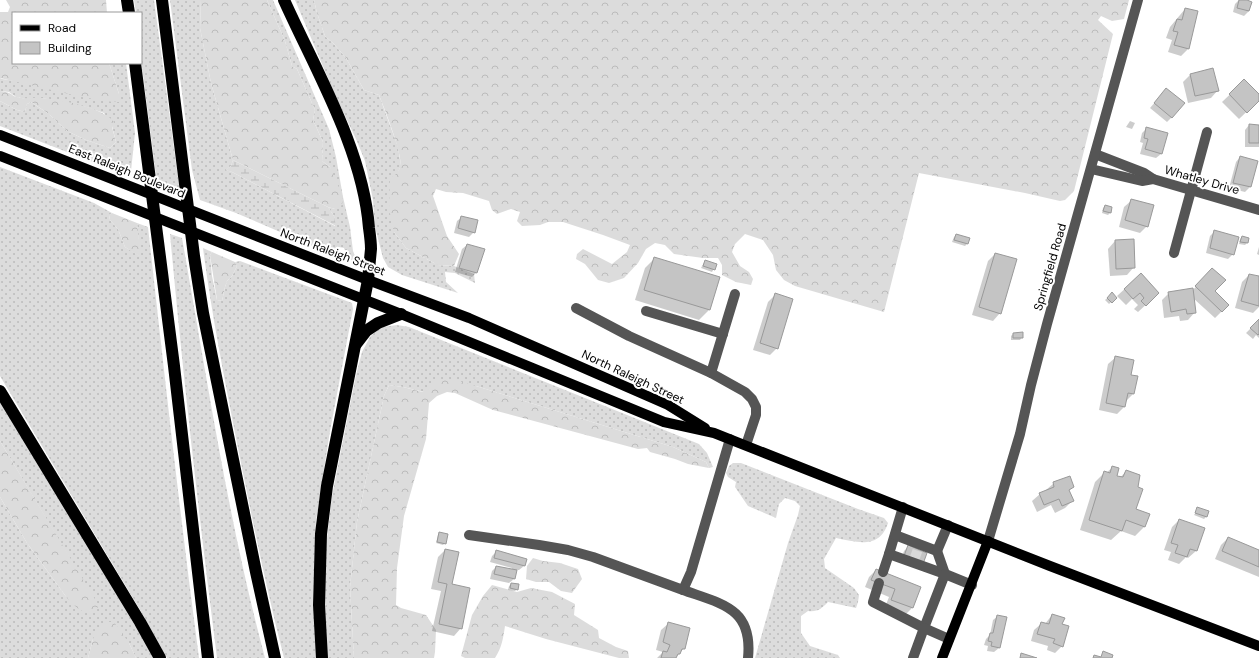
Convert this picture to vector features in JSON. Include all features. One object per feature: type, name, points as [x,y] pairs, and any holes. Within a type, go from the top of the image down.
[{"type":"highway","points":[[127,0],[129,12]]},
{"type":"highway","points":[[162,0],[193,248],[203,313],[275,658]]},
{"type":"highway","points":[[284,0],[332,103],[349,144],[361,179],[368,215],[371,249],[368,280],[327,486],[321,534],[318,605],[322,658]]},
{"type":"highway","points":[[135,64],[174,366],[208,658]]},
{"type":"highway","points":[[355,347],[366,331],[378,323],[401,314]]},
{"type":"highway","points":[[0,391],[140,622],[160,658]]},
{"type":"main road","name":"East Raleigh Boulevard","points":[[0,135],[244,231]]},
{"type":"main road","name":"North Raleigh Street","points":[[0,156],[401,314],[664,422],[714,433]]},
{"type":"main road","name":"North Raleigh Street","points":[[244,231],[469,318],[661,402],[714,433]]},
{"type":"main road","points":[[714,433],[1259,646]]},
{"type":"main road","points":[[942,658],[988,541]]},
{"type":"street","name":"Springfield Road","points":[[988,541],[1020,434],[1047,324],[1138,0]]},
{"type":"street","points":[[1174,253],[1207,132]]},
{"type":"street","points":[[1095,154],[1144,172],[1153,179]]},
{"type":"street","name":"Whatley Drive","points":[[1091,169],[1142,181],[1153,179],[1259,210]]},
{"type":"street","points":[[711,373],[735,294]]},
{"type":"street","points":[[576,308],[629,336],[711,373],[745,392],[752,399],[756,407],[756,416],[746,445]]},
{"type":"street","points":[[646,311],[723,334]]},
{"type":"street","points":[[684,590],[691,572],[730,439]]},
{"type":"street","points":[[883,572],[903,507]]},
{"type":"street","points":[[913,658],[945,574],[937,551],[948,525]]},
{"type":"street","points":[[469,535],[568,550],[593,557],[730,608],[739,615],[746,628],[749,641],[748,658]]},
{"type":"street","points":[[894,535],[919,547],[937,551]]},
{"type":"street","points":[[888,554],[913,561],[972,584]]},
{"type":"street","points":[[879,583],[873,602],[924,628],[950,639]]},
{"type":"green space","points":[[6,0],[106,0],[107,12],[12,12],[12,64],[109,64],[119,94],[120,102],[82,97],[0,78],[0,12],[8,12],[10,7]]},
{"type":"green space","points":[[134,0],[154,0],[180,193],[157,183],[142,64],[142,12],[136,12]]},
{"type":"green space","points":[[170,0],[201,0],[200,28],[211,83],[233,160],[231,166],[226,170],[335,226],[334,216],[328,207],[335,209],[330,167],[322,161],[323,142],[313,120],[315,110],[297,69],[292,66],[285,41],[267,0],[273,0],[329,129],[350,227],[353,251],[358,263],[348,259],[344,248],[336,248],[329,253],[236,213],[200,200],[192,170]]},
{"type":"green space","points":[[201,0],[267,0],[285,41],[292,66],[297,69],[315,110],[313,120],[323,142],[322,161],[330,167],[343,197],[342,205],[335,209],[328,207],[233,160],[211,83],[200,28]]},
{"type":"green space","points":[[295,0],[314,0],[325,36],[346,58],[364,90],[379,95],[398,147],[401,166],[398,172],[394,232],[406,248],[438,265],[454,266],[474,274],[475,283],[455,273],[445,272],[446,282],[458,293],[402,275],[388,267],[383,258],[375,227],[373,200],[365,161]]},
{"type":"green space","points":[[314,0],[1129,0],[1124,19],[1112,21],[1101,16],[1098,20],[1113,34],[1074,191],[1065,200],[1060,201],[919,173],[884,312],[795,286],[784,280],[776,270],[773,255],[763,240],[745,234],[735,244],[732,252],[740,266],[749,272],[753,279],[751,285],[736,282],[722,275],[722,265],[718,258],[703,258],[674,254],[665,245],[655,243],[646,249],[638,263],[624,278],[609,283],[598,280],[585,264],[576,259],[577,254],[583,249],[612,264],[627,252],[630,245],[563,222],[548,222],[540,225],[522,226],[517,221],[520,212],[511,209],[497,214],[492,210],[489,201],[463,193],[446,192],[436,189],[433,196],[447,236],[459,254],[454,266],[438,265],[406,248],[394,232],[389,209],[390,179],[399,171],[400,162],[399,153],[389,121],[379,95],[364,90],[346,58],[325,36]]},
{"type":"green space","points":[[109,64],[126,64],[135,133],[131,171],[98,164],[0,126],[0,101],[17,110],[25,112],[27,104],[31,102],[49,114],[67,131],[86,140],[110,148],[116,142],[112,126],[104,113],[59,101],[41,98],[26,99],[16,97],[9,92],[0,91],[0,78],[119,94]]},
{"type":"green space","points":[[0,91],[20,98],[60,100],[101,112],[114,122],[112,127],[116,142],[110,148],[86,140],[67,131],[49,114],[31,102],[27,104],[25,112],[17,110],[0,101]]},
{"type":"green space","points":[[233,160],[328,207],[334,216],[336,226],[232,172],[225,170],[231,166]]},
{"type":"green space","points":[[0,167],[94,203],[112,213],[109,215],[110,220],[118,229],[125,247],[140,256],[137,223],[148,227],[199,658],[167,658],[139,608],[0,376]]},
{"type":"green space","points":[[112,213],[137,223],[141,257],[125,247],[118,229],[110,220],[109,215]]},
{"type":"green space","points":[[170,234],[182,238],[209,396],[229,501],[265,658],[217,658],[180,340]]},
{"type":"green space","points":[[203,248],[212,252],[210,255],[212,276],[217,300],[222,301],[227,281],[232,276],[237,266],[235,262],[240,261],[352,303],[353,309],[330,431],[316,521],[313,598],[318,658],[284,658],[264,574],[235,433],[213,317]]},
{"type":"green space","points":[[212,252],[235,262],[237,266],[232,276],[227,281],[222,301],[217,300],[210,255]]},
{"type":"green space","points":[[397,325],[409,327],[699,444],[707,453],[713,467],[709,468],[706,462],[673,447],[476,386],[424,392],[389,385],[384,396],[357,522],[350,587],[354,658],[327,658],[324,564],[332,496],[356,375],[362,352],[370,337],[383,327]]},
{"type":"green space","points":[[443,379],[451,379],[476,386],[673,447],[706,462],[709,468],[688,464],[650,452],[647,448],[638,449],[493,410],[455,393],[447,392],[437,396],[429,403],[426,439],[404,516],[397,568],[396,605],[401,608],[426,615],[436,630],[434,658],[354,658],[350,587],[357,522],[384,396],[389,385],[423,392],[431,383]]},
{"type":"green space","points":[[0,397],[156,658],[136,658],[129,643],[93,639],[88,658],[0,658],[0,497],[27,543],[67,598],[98,606],[0,441]]},
{"type":"green space","points":[[0,441],[99,606],[92,613],[84,612],[67,598],[27,543],[0,497]]},
{"type":"green space","points":[[733,463],[741,463],[884,518],[888,523],[884,532],[873,541],[859,542],[836,538],[824,559],[825,568],[854,588],[859,595],[856,608],[828,602],[819,610],[808,611],[801,616],[801,633],[810,646],[838,655],[840,658],[755,658],[800,506],[795,501],[785,498],[779,504],[776,518],[748,506],[735,487],[736,482],[728,477],[726,473],[729,466]]},
{"type":"green space","points":[[533,558],[560,563],[578,569],[582,579],[572,593],[561,591],[549,582],[536,582],[526,579],[527,566]]},
{"type":"green space","points":[[492,585],[517,592],[531,588],[552,592],[575,604],[574,615],[598,630],[599,638],[616,647],[628,651],[629,658],[619,658],[546,639],[505,626],[501,646],[495,658],[465,658],[461,656],[472,615],[483,596]]},
{"type":"green space","points":[[107,622],[114,622],[129,643],[136,658],[88,658],[93,639],[98,628]]},
{"type":"building","points":[[1239,0],[1247,0],[1252,2],[1249,11],[1237,8]]},
{"type":"building","points":[[1185,8],[1198,11],[1189,49],[1174,45],[1178,32],[1173,31],[1177,19],[1182,20]]},
{"type":"building","points":[[1213,68],[1219,91],[1195,96],[1190,74]]},
{"type":"building","points":[[1244,79],[1259,94],[1259,101],[1247,113],[1229,94]]},
{"type":"building","points":[[1166,88],[1185,103],[1172,118],[1154,103]]},
{"type":"building","points":[[1249,124],[1259,125],[1259,143],[1249,143]]},
{"type":"building","points":[[1146,127],[1168,133],[1162,154],[1145,149],[1148,139],[1144,138]]},
{"type":"building","points":[[1240,156],[1258,161],[1251,187],[1233,183]]},
{"type":"building","points":[[1131,199],[1154,205],[1148,227],[1125,220]]},
{"type":"building","points":[[1105,205],[1112,207],[1111,213],[1103,211]]},
{"type":"building","points":[[461,216],[478,220],[475,233],[458,228]]},
{"type":"building","points":[[1214,230],[1239,237],[1234,255],[1210,248]]},
{"type":"building","points":[[956,234],[970,238],[968,244],[954,240]]},
{"type":"building","points":[[1242,236],[1249,238],[1248,243],[1240,242]]},
{"type":"building","points":[[1134,239],[1135,268],[1116,269],[1115,240]]},
{"type":"building","points":[[467,244],[485,249],[477,273],[459,268]]},
{"type":"building","points":[[995,253],[1017,259],[1001,314],[979,307]]},
{"type":"building","points":[[654,257],[720,277],[710,310],[644,290]]},
{"type":"building","points":[[705,260],[717,264],[715,270],[703,266]]},
{"type":"building","points":[[1212,268],[1226,280],[1215,291],[1229,305],[1222,312],[1195,286]]},
{"type":"building","points":[[1141,273],[1159,293],[1146,306],[1141,301],[1144,298],[1140,293],[1133,299],[1124,289]]},
{"type":"building","points":[[1249,274],[1259,276],[1259,306],[1241,301]]},
{"type":"building","points":[[1193,288],[1196,313],[1187,314],[1186,309],[1171,312],[1168,292]]},
{"type":"building","points":[[1112,292],[1117,298],[1112,303],[1107,298]]},
{"type":"building","points":[[775,293],[793,299],[778,349],[760,343]]},
{"type":"building","points":[[1259,319],[1259,334],[1258,335],[1250,328]]},
{"type":"building","points":[[1023,332],[1023,338],[1013,338],[1013,333]]},
{"type":"building","points":[[1115,356],[1134,360],[1131,375],[1138,376],[1134,394],[1128,393],[1125,407],[1106,403]]},
{"type":"building","points":[[1112,466],[1119,468],[1117,476],[1123,477],[1126,470],[1140,475],[1138,487],[1143,489],[1136,509],[1150,514],[1145,527],[1126,520],[1122,531],[1089,520],[1104,471],[1110,473]]},
{"type":"building","points":[[1070,476],[1074,487],[1069,490],[1074,501],[1062,506],[1059,499],[1044,505],[1039,493],[1054,487],[1053,482]]},
{"type":"building","points":[[1197,507],[1209,511],[1207,517],[1195,513]]},
{"type":"building","points":[[1179,519],[1205,528],[1197,551],[1190,549],[1187,557],[1175,553],[1178,545],[1171,543]]},
{"type":"building","points":[[439,532],[448,534],[446,544],[437,542]]},
{"type":"building","points":[[1228,537],[1259,550],[1259,567],[1222,551]]},
{"type":"building","points":[[908,545],[927,553],[923,564],[904,556]]},
{"type":"building","points":[[445,549],[459,552],[452,584],[470,588],[462,629],[439,624],[447,584],[438,582]]},
{"type":"building","points":[[496,550],[527,559],[525,566],[494,558]]},
{"type":"building","points":[[496,566],[517,570],[515,579],[494,574]]},
{"type":"building","points":[[876,569],[921,587],[913,608],[891,600],[895,589],[871,580]]},
{"type":"building","points":[[511,583],[519,584],[518,590],[510,588]]},
{"type":"building","points":[[1052,614],[1065,618],[1062,624],[1069,626],[1063,647],[1053,643],[1055,639],[1037,634],[1041,622],[1049,624]]},
{"type":"building","points":[[997,615],[1007,617],[1000,648],[991,646],[992,642],[988,641],[990,633],[993,633]]},
{"type":"building","points":[[668,622],[690,628],[685,649],[682,649],[676,658],[661,658],[663,651],[667,652],[670,645],[663,642]]},
{"type":"building","points":[[1103,651],[1113,655],[1112,658],[1093,658],[1094,655],[1101,657]]},
{"type":"building","points":[[1021,653],[1037,658],[1020,658]]},
{"type":"tunnel","points":[[914,560],[918,549]]}]
